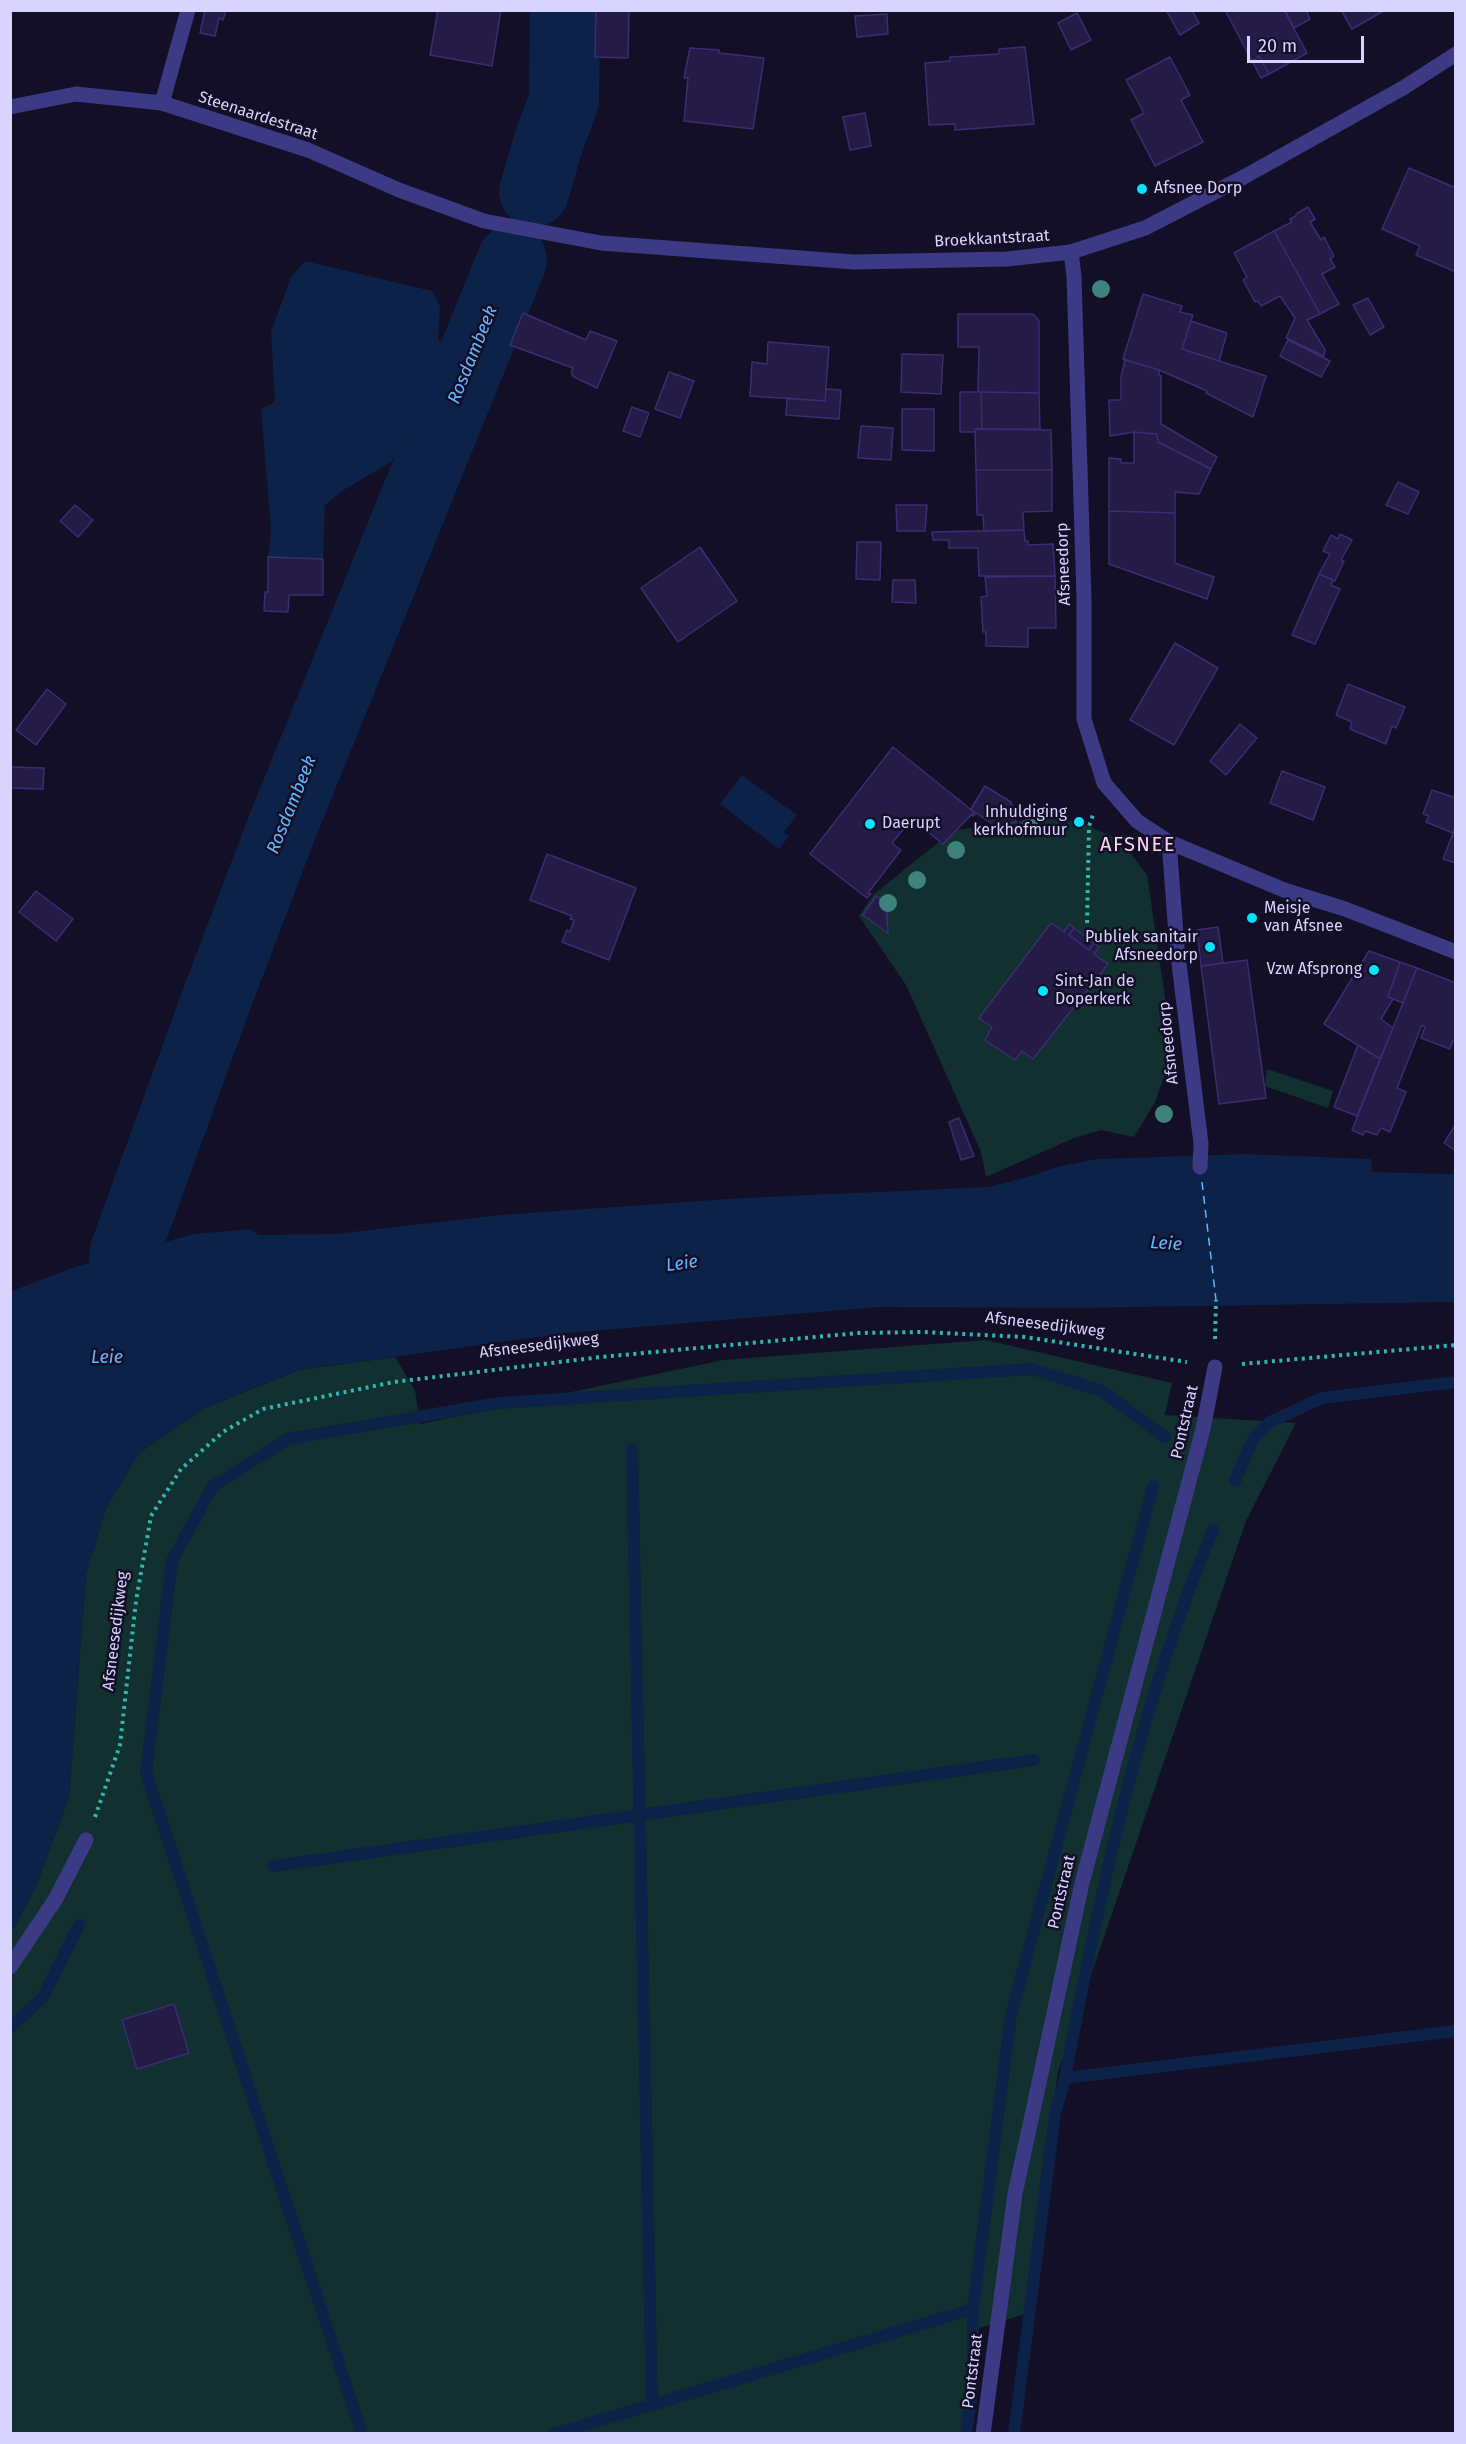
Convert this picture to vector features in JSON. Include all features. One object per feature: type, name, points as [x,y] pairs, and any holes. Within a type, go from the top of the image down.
[{"type":"street","points":[[162,103],[188,10]]},
{"type":"street","name":"Broekkantstraat","points":[[484,221],[601,243],[854,262],[1007,259],[1071,252],[1145,228],[1242,178],[1403,88],[1455,54]]},
{"type":"street","name":"Steenaardestraat","points":[[10,107],[75,93],[162,103],[308,150],[399,190],[484,221]]},
{"type":"street","name":"Afsneedorp","points":[[1071,252],[1074,276],[1083,586],[1084,719],[1104,783],[1137,821],[1169,842],[1284,890],[1345,909],[1455,952]]},
{"type":"street","name":"Afsneedorp","points":[[1169,842],[1177,947],[1201,1143],[1200,1167]]},
{"type":"street","name":"Pontstraat","points":[[984,2433],[1015,2194],[1082,1883],[1203,1429],[1215,1367]]},
{"type":"street","points":[[10,1967],[55,1900],[86,1840]]},
{"type":"path","points":[[1087,923],[1089,826],[1104,783]]},
{"type":"path","points":[[1215,1367],[1216,1300]]},
{"type":"path","name":"Afsneesedijkweg","points":[[86,1840],[120,1745],[136,1601],[151,1516],[181,1469],[223,1432],[263,1409],[394,1382],[601,1357],[858,1333],[923,1332],[1025,1337],[1215,1367],[1455,1345]]},
{"type":"green space","points":[[1038,818],[1076,821],[1121,840],[1147,875],[1173,1051],[1155,1102],[1134,1137],[1101,1130],[1074,1138],[986,1177],[981,1152],[906,985],[859,916],[874,894],[939,842],[943,844],[957,830]]},
{"type":"green space","points":[[1267,1069],[1333,1091],[1328,1108],[1265,1086]]},
{"type":"green space","points":[[986,1340],[1172,1383],[1165,1415],[1296,1423],[1246,1521],[1058,2072],[1025,2314],[976,2329],[961,2433],[11,2434],[11,1933],[36,1886],[69,1797],[86,1574],[106,1508],[139,1453],[207,1407],[299,1370],[395,1357],[415,1390],[420,1424],[723,1360]],"holes":[[[174,2005],[188,2053],[137,2069]]]},
{"type":"water","points":[[305,261],[432,291],[440,306],[438,340],[451,348],[417,441],[404,439],[391,462],[342,491],[325,505],[323,559],[268,557],[271,530],[261,409],[275,402],[271,332],[291,277]]},
{"type":"water","points":[[742,775],[797,815],[784,832],[789,836],[779,849],[720,804]]},
{"type":"water","name":"Leie","points":[[1245,1154],[1371,1159],[1372,1172],[1455,1174],[1455,1302],[1075,1308],[879,1307],[567,1333],[299,1370],[207,1407],[139,1453],[106,1508],[86,1574],[69,1797],[36,1886],[11,1933],[10,1293],[72,1268],[194,1234],[250,1229],[259,1235],[335,1234],[500,1215],[742,1198],[988,1187],[1056,1167],[1097,1159]]},
{"type":"building","points":[[205,10],[226,10],[223,20],[219,18],[215,36],[200,33]]},
{"type":"building","points":[[438,10],[501,10],[492,66],[430,55]]},
{"type":"building","points":[[596,10],[629,10],[628,58],[595,57]]},
{"type":"building","points":[[1166,10],[1192,10],[1199,23],[1180,35]]},
{"type":"building","points":[[1225,10],[1284,10],[1307,53],[1269,74],[1259,56],[1252,61]]},
{"type":"building","points":[[1285,10],[1306,10],[1310,19],[1294,28]]},
{"type":"building","points":[[1341,10],[1385,10],[1352,29]]},
{"type":"building","points":[[1077,13],[1091,40],[1071,50],[1058,23]]},
{"type":"building","points":[[887,14],[888,34],[857,37],[855,16]]},
{"type":"building","points":[[1025,47],[1034,124],[955,130],[955,124],[929,125],[925,63],[950,61],[950,57],[999,54],[999,49]]},
{"type":"building","points":[[690,48],[719,50],[719,53],[764,58],[753,129],[684,121],[688,78],[684,78]]},
{"type":"building","points":[[1259,56],[1269,74],[1261,78],[1252,61]]},
{"type":"building","points":[[1170,57],[1190,95],[1181,100],[1203,142],[1155,166],[1131,120],[1144,113],[1126,80]]},
{"type":"building","points":[[865,113],[871,146],[850,150],[843,117]]},
{"type":"building","points":[[1409,168],[1456,188],[1456,272],[1416,255],[1420,246],[1382,229]]},
{"type":"building","points":[[1308,207],[1315,219],[1310,222],[1321,240],[1324,237],[1334,256],[1330,259],[1335,267],[1322,274],[1339,304],[1320,314],[1274,231],[1292,222],[1290,219]]},
{"type":"building","points":[[1274,231],[1320,314],[1307,320],[1325,350],[1324,356],[1286,338],[1295,318],[1280,296],[1261,306],[1258,301],[1255,302],[1243,280],[1247,277],[1234,253]]},
{"type":"building","points":[[1143,294],[1182,306],[1180,312],[1193,315],[1182,349],[1266,376],[1253,417],[1206,393],[1207,391],[1159,370],[1123,359]]},
{"type":"building","points":[[1368,298],[1384,327],[1370,335],[1353,305]]},
{"type":"building","points":[[523,313],[586,340],[590,331],[617,341],[597,388],[574,377],[571,373],[573,368],[510,345]]},
{"type":"building","points":[[958,314],[1033,314],[1039,321],[1039,393],[978,392],[979,347],[958,347]]},
{"type":"building","points":[[1191,321],[1227,333],[1219,361],[1182,349]]},
{"type":"building","points":[[1288,340],[1330,361],[1321,377],[1280,356]]},
{"type":"building","points":[[768,342],[829,347],[825,401],[750,396],[752,362],[767,364]]},
{"type":"building","points":[[902,354],[943,355],[941,394],[901,392]]},
{"type":"building","points":[[1125,360],[1159,370],[1161,424],[1217,457],[1211,469],[1158,442],[1157,434],[1134,432],[1110,436],[1109,400],[1121,400],[1121,377]]},
{"type":"building","points":[[669,372],[694,381],[680,418],[655,409]]},
{"type":"building","points":[[826,389],[841,390],[839,419],[786,415],[787,398],[825,401]]},
{"type":"building","points":[[960,392],[981,392],[982,429],[975,429],[975,432],[960,432]]},
{"type":"building","points":[[981,392],[1039,393],[1040,429],[982,429]]},
{"type":"building","points":[[632,407],[649,413],[640,437],[623,431]]},
{"type":"building","points":[[902,409],[934,409],[934,451],[902,450]]},
{"type":"building","points":[[861,426],[893,428],[891,460],[858,458]]},
{"type":"building","points":[[975,429],[1051,430],[1052,470],[976,470]]},
{"type":"building","points":[[1134,432],[1157,434],[1158,442],[1211,469],[1199,494],[1175,492],[1175,513],[1109,511],[1109,458],[1121,459],[1121,463],[1134,463]]},
{"type":"building","points":[[976,470],[1052,470],[1052,511],[1023,512],[1024,530],[984,531],[983,515],[977,515]]},
{"type":"building","points":[[1398,482],[1419,492],[1408,514],[1386,505]]},
{"type":"building","points":[[75,505],[93,520],[78,537],[60,521]]},
{"type":"building","points":[[896,505],[927,505],[925,531],[897,531]]},
{"type":"building","points":[[1109,511],[1175,513],[1175,563],[1214,577],[1207,599],[1109,564]]},
{"type":"building","points":[[1024,530],[1025,541],[1028,541],[1028,545],[1053,544],[1055,576],[979,576],[978,548],[949,548],[949,540],[933,540],[932,532]]},
{"type":"building","points":[[1340,534],[1352,540],[1341,560],[1344,561],[1335,581],[1319,574],[1330,554],[1323,551],[1331,535],[1338,539]]},
{"type":"building","points":[[857,542],[881,542],[880,580],[856,579]]},
{"type":"building","points":[[700,547],[737,601],[678,642],[641,588]]},
{"type":"building","points":[[268,557],[323,559],[323,595],[289,595],[288,612],[264,611],[265,592],[268,592]]},
{"type":"building","points":[[1319,574],[1333,580],[1331,585],[1340,589],[1315,644],[1292,635]]},
{"type":"building","points":[[1055,576],[1056,628],[1028,628],[1028,647],[986,646],[981,597],[987,596],[985,577]]},
{"type":"building","points":[[893,580],[915,580],[916,603],[892,602]]},
{"type":"building","points":[[1175,643],[1218,668],[1174,745],[1130,720]]},
{"type":"building","points":[[1348,684],[1405,707],[1396,728],[1392,726],[1386,744],[1350,729],[1352,722],[1336,715]]},
{"type":"building","points":[[47,689],[66,704],[36,745],[16,730]]},
{"type":"building","points":[[1240,724],[1257,738],[1226,775],[1210,761]]},
{"type":"building","name":"Daerupt","points":[[893,747],[974,812],[943,844],[912,819],[892,843],[901,850],[868,893],[871,894],[867,898],[810,854]]},
{"type":"building","points":[[10,767],[44,768],[43,789],[10,788]]},
{"type":"building","points":[[1282,771],[1325,787],[1313,820],[1270,803]]},
{"type":"building","points":[[985,786],[1011,802],[1016,822],[995,826],[976,813],[971,815],[974,812],[971,809]]},
{"type":"building","points":[[1432,790],[1456,798],[1456,826],[1453,833],[1426,822],[1429,816],[1423,814]]},
{"type":"building","points":[[1456,826],[1456,863],[1443,859]]},
{"type":"building","points":[[547,854],[636,888],[609,960],[562,942],[567,930],[570,932],[574,920],[570,919],[572,916],[530,900]]},
{"type":"building","points":[[36,891],[73,919],[56,941],[19,912]]},
{"type":"building","points":[[876,896],[886,903],[888,933],[863,915]]},
{"type":"building","name":"Sint-Jan de Doperkerk","points":[[1051,923],[1064,932],[1069,924],[1074,928],[1069,935],[1089,950],[1094,943],[1099,947],[1094,954],[1108,964],[1033,1059],[1022,1051],[1015,1060],[985,1040],[992,1027],[979,1018]]},
{"type":"building","name":"Publiek sanitair Afsneedorp","points":[[1218,927],[1223,963],[1201,966],[1197,930]]},
{"type":"building","points":[[1074,928],[1094,943],[1089,950],[1069,935]]},
{"type":"building","name":"Vzw Afsprong","points":[[1369,951],[1400,962],[1388,997],[1393,999],[1381,1019],[1393,1028],[1380,1059],[1324,1024]]},
{"type":"building","points":[[1247,960],[1266,1098],[1219,1104],[1201,966]]},
{"type":"building","points":[[1400,962],[1417,968],[1403,1003],[1388,997]]},
{"type":"building","points":[[1417,968],[1456,983],[1456,1041],[1453,1040],[1450,1049],[1421,1038],[1425,1027],[1422,1025],[1397,1088],[1406,1092],[1390,1132],[1381,1128],[1377,1135],[1365,1131],[1363,1135],[1352,1130]]},
{"type":"building","points":[[1358,1045],[1380,1059],[1357,1116],[1334,1107]]},
{"type":"building","points":[[959,1118],[974,1156],[961,1160],[949,1122]]},
{"type":"building","points":[[1456,1124],[1456,1151],[1444,1143]]},
{"type":"building","points":[[174,2004],[189,2053],[137,2069],[122,2020]]},
{"type":"waterway","name":"Rosdambeek","points":[[534,192],[564,100],[565,10]]},
{"type":"waterway","name":"Rosdambeek","points":[[118,1350],[125,1251],[281,830],[512,260]]},
{"type":"waterway","points":[[431,398],[453,405]]},
{"type":"waterway","points":[[362,2434],[146,1773],[172,1561],[212,1487],[288,1439],[499,1403],[1032,1369],[1102,1391],[1165,1437]]},
{"type":"waterway","points":[[1235,1481],[1253,1439],[1270,1422],[1322,1398],[1456,1382]]},
{"type":"waterway","points":[[632,1449],[652,2404]]},
{"type":"waterway","points":[[554,2434],[973,2309],[1011,2015],[1153,1486]]},
{"type":"waterway","points":[[1065,2078],[1092,1939],[1124,1800],[1164,1663],[1213,1530]]},
{"type":"waterway","points":[[274,1866],[1034,1760]]},
{"type":"waterway","points":[[10,2028],[43,1997],[79,1925]]},
{"type":"waterway","points":[[1014,2434],[1055,2114],[1065,2078],[1456,2031]]},
{"type":"waterway","points":[[966,2434],[973,2384],[973,2309]]},
{"type":"ferry route","points":[[1202,1182],[1216,1300]]},
{"type":"place","name":"Afsnee Dorp","points":[[1142,189]]},
{"type":"place","name":"Inhuldiging kerkhofmuur","points":[[1079,822]]},
{"type":"place","name":"Daerupt","points":[[870,824]]},
{"type":"place","name":"Meisje van Afsnee","points":[[1252,918]]},
{"type":"place","name":"Publiek sanitair Afsneedorp","points":[[1210,947]]},
{"type":"place","name":"Vzw Afsprong","points":[[1374,970]]},
{"type":"place","name":"Sint-Jan de Doperkerk","points":[[1043,991]]},
{"type":"district","name":"AFSNEE","points":[[1138,845]]}]
